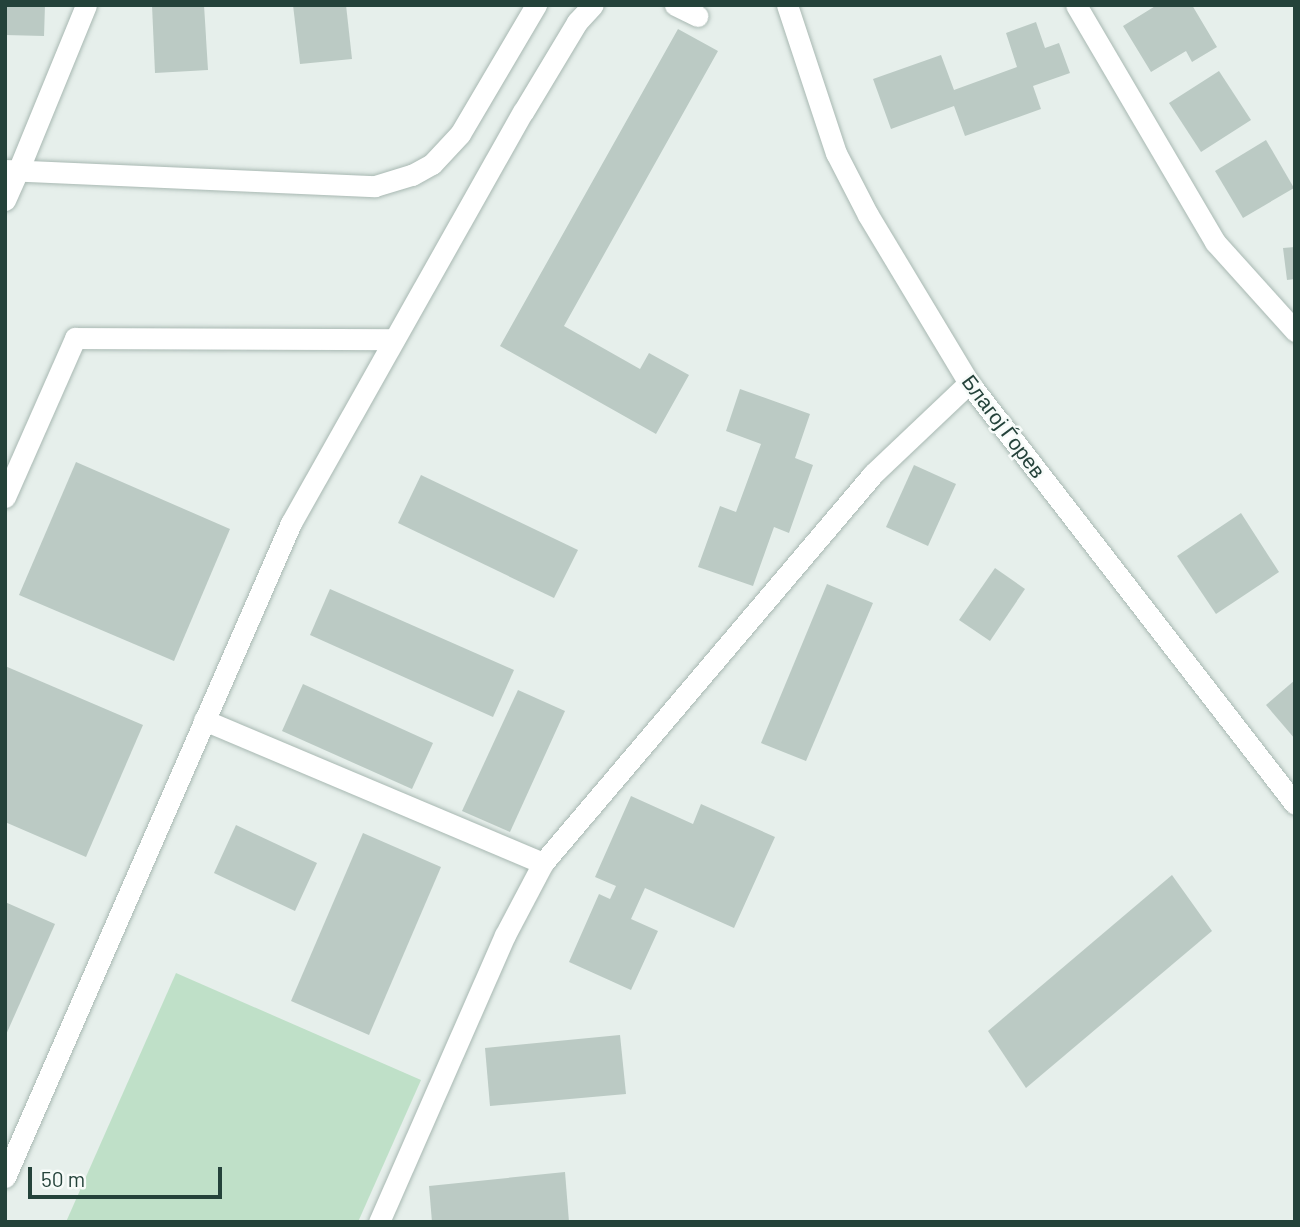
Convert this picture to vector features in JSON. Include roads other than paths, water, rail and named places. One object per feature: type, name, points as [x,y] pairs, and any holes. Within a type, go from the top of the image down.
[{"type":"street","points":[[5,200],[11,170],[86,5]]},
{"type":"street","points":[[11,170],[375,186],[412,175],[432,164],[460,134],[536,5]]},
{"type":"street","points":[[5,1177],[291,523],[393,339],[557,56],[593,5]]},
{"type":"street","points":[[675,5],[698,16]]},
{"type":"street","name":"Благој Ѓорев","points":[[788,5],[836,153],[868,215],[969,383],[1295,804]]},
{"type":"street","points":[[1076,5],[1215,242],[1295,331]]},
{"type":"street","points":[[5,497],[75,338],[393,339]]},
{"type":"street","points":[[379,1222],[505,935],[544,863],[873,474],[969,383]]},
{"type":"street","points":[[204,720],[544,863]]}]
